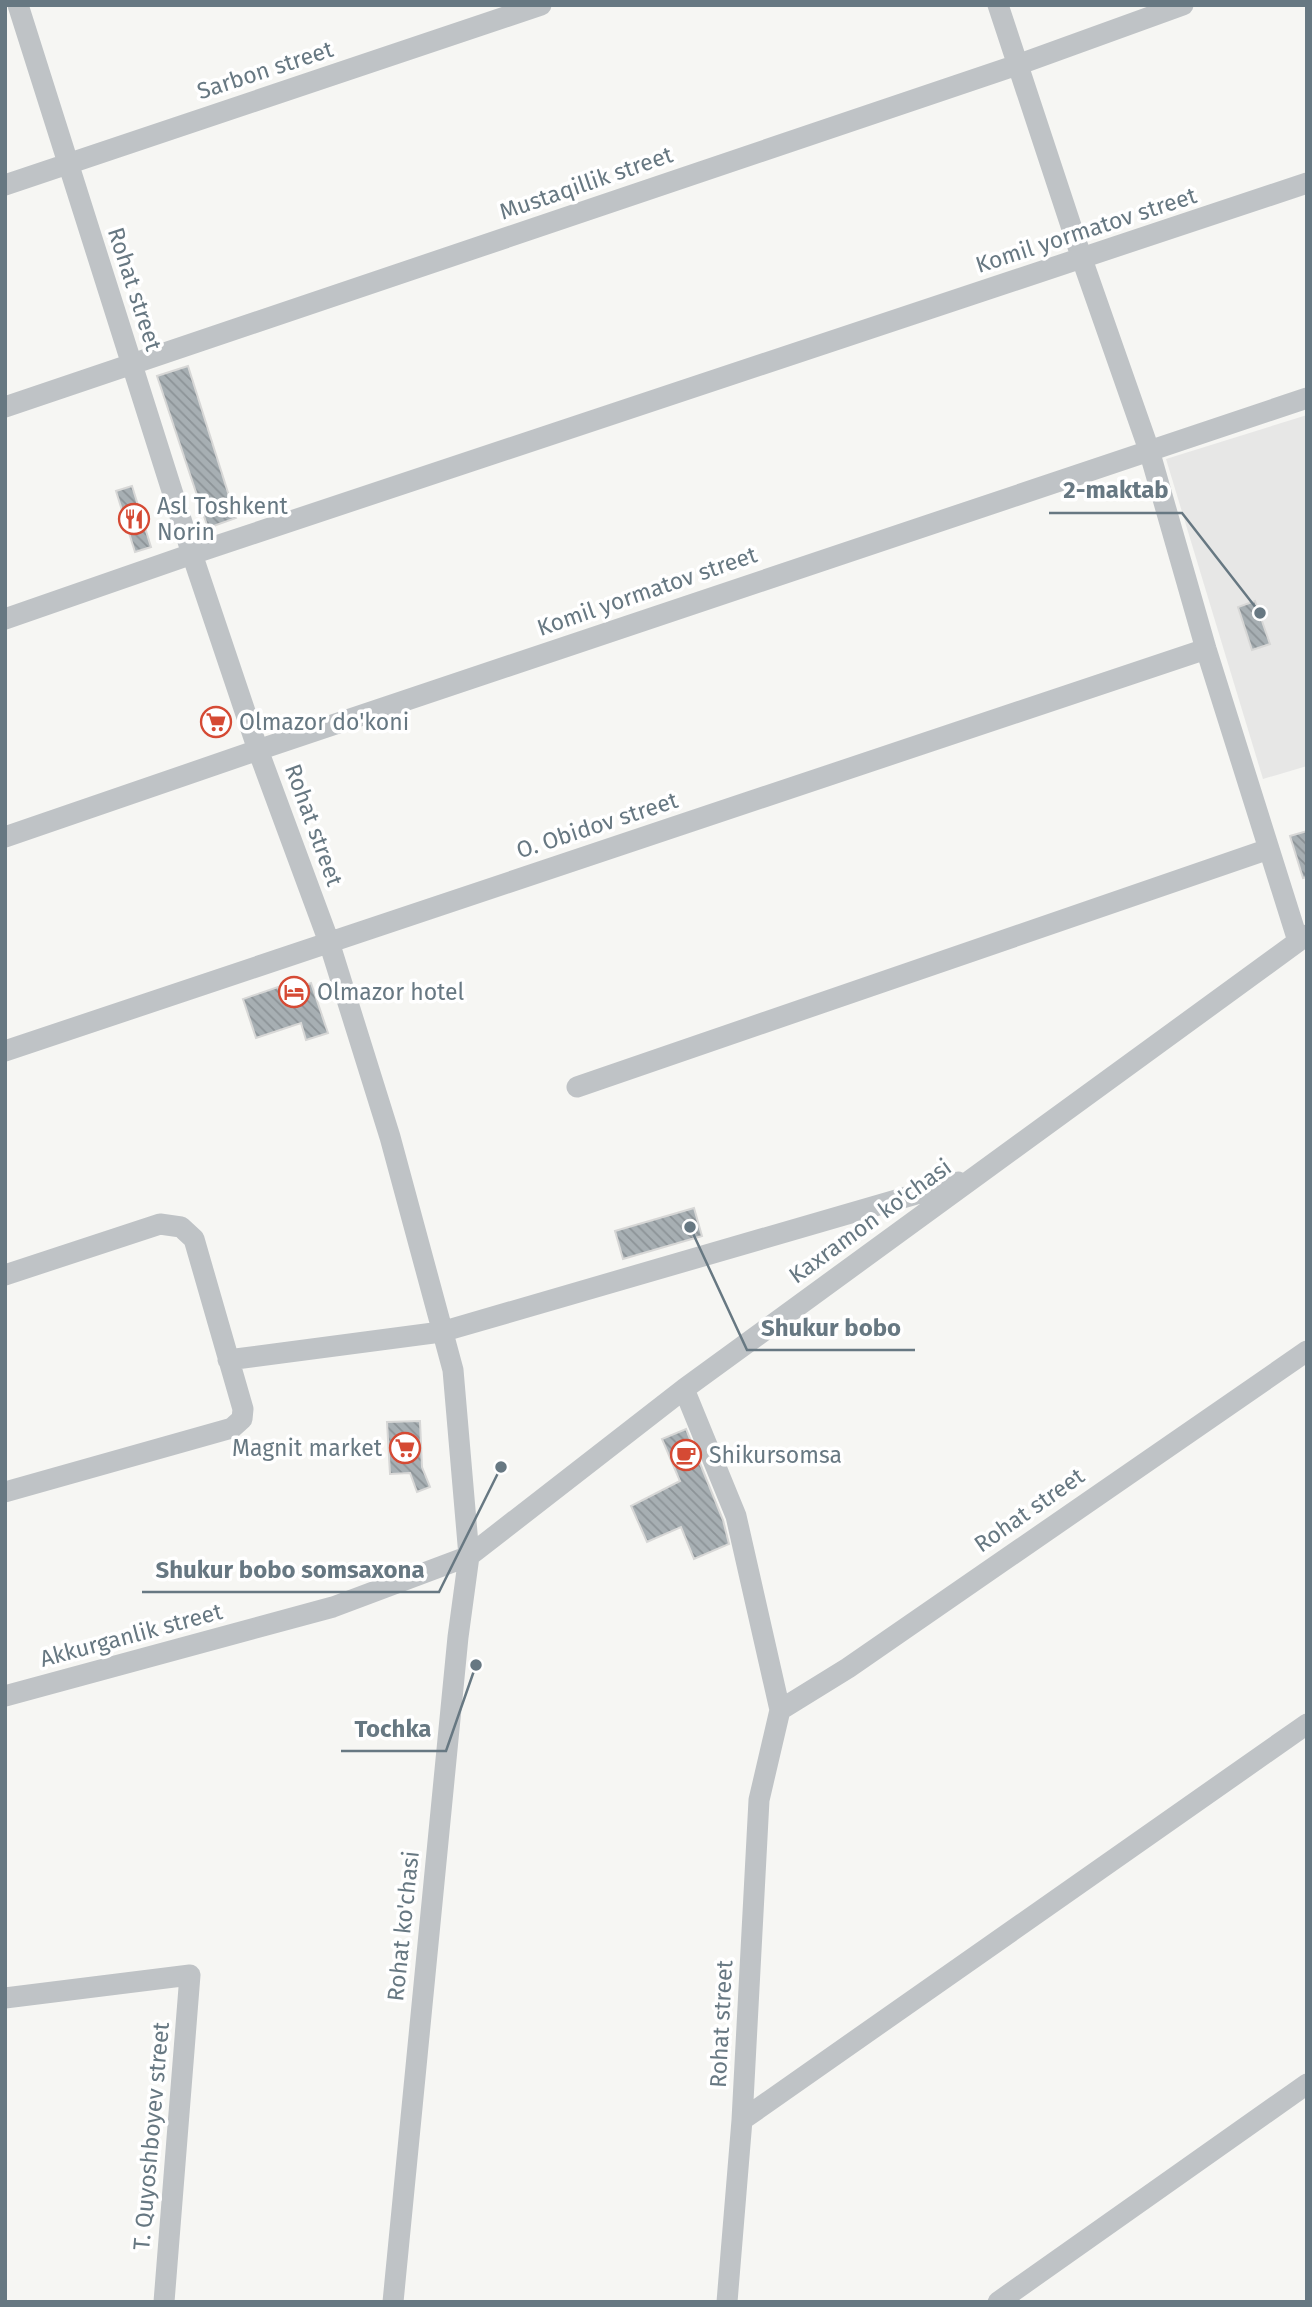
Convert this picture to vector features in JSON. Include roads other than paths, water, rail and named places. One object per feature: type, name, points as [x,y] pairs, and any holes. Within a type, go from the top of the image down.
[{"type":"street","name":"Rohat street","points":[[18,5],[192,554],[258,750],[330,942],[390,1137],[453,1370],[469,1556]]},
{"type":"street","name":"Sarbon street","points":[[5,185],[541,5]]},
{"type":"street","points":[[998,5],[1149,450],[1206,649],[1269,849],[1302,938]]},
{"type":"street","name":"Mustaqillik street","points":[[5,407],[1017,65],[1184,5]]},
{"type":"street","name":"Komil yormatov street","points":[[5,619],[192,554],[1307,183]]},
{"type":"street","name":"Komil yormatov street","points":[[5,837],[1307,398]]},
{"type":"street","name":"O. Obidov street","points":[[5,1051],[1206,649]]},
{"type":"street","points":[[577,1087],[1269,849]]},
{"type":"street","name":"Kaxramon ko'chasi","points":[[469,1556],[684,1389],[1302,938]]},
{"type":"street","points":[[228,1360],[441,1332],[974,1177]]},
{"type":"street","points":[[5,1275],[160,1224],[181,1227],[194,1239],[243,1409],[242,1419],[232,1428],[5,1492]]},
{"type":"street","name":"Rohat street","points":[[780,1710],[848,1668],[1307,1351]]},
{"type":"street","name":"Rohat street","points":[[684,1389],[736,1516],[780,1710],[759,1800],[742,2120],[727,2302]]},
{"type":"street","name":"Akkurganlik street","points":[[5,1696],[333,1607],[469,1556]]},
{"type":"street","name":"Rohat ko'chasi","points":[[393,2302],[457,1637],[469,1556]]},
{"type":"street","points":[[742,2120],[1307,1724]]},
{"type":"street","name":"T. Quyoshboyev street","points":[[5,1998],[190,1975],[164,2302]]},
{"type":"street","points":[[998,2302],[1307,2084]]},
{"type":"place","name":"Asl Toshkent Norin","points":[[134,519]]},
{"type":"place","name":"2-maktab","points":[[1260,613]]},
{"type":"place","name":"Olmazor do'koni","points":[[216,722]]},
{"type":"place","name":"Olmazor hotel","points":[[294,992]]},
{"type":"place","name":"Shukur bobo","points":[[690,1227]]},
{"type":"place","name":"Magnit market","points":[[405,1448]]},
{"type":"place","name":"Shikursomsa","points":[[686,1455]]},
{"type":"place","name":"Shukur bobo somsaxona","points":[[501,1467]]},
{"type":"place","name":"Tochka","points":[[476,1665]]}]
